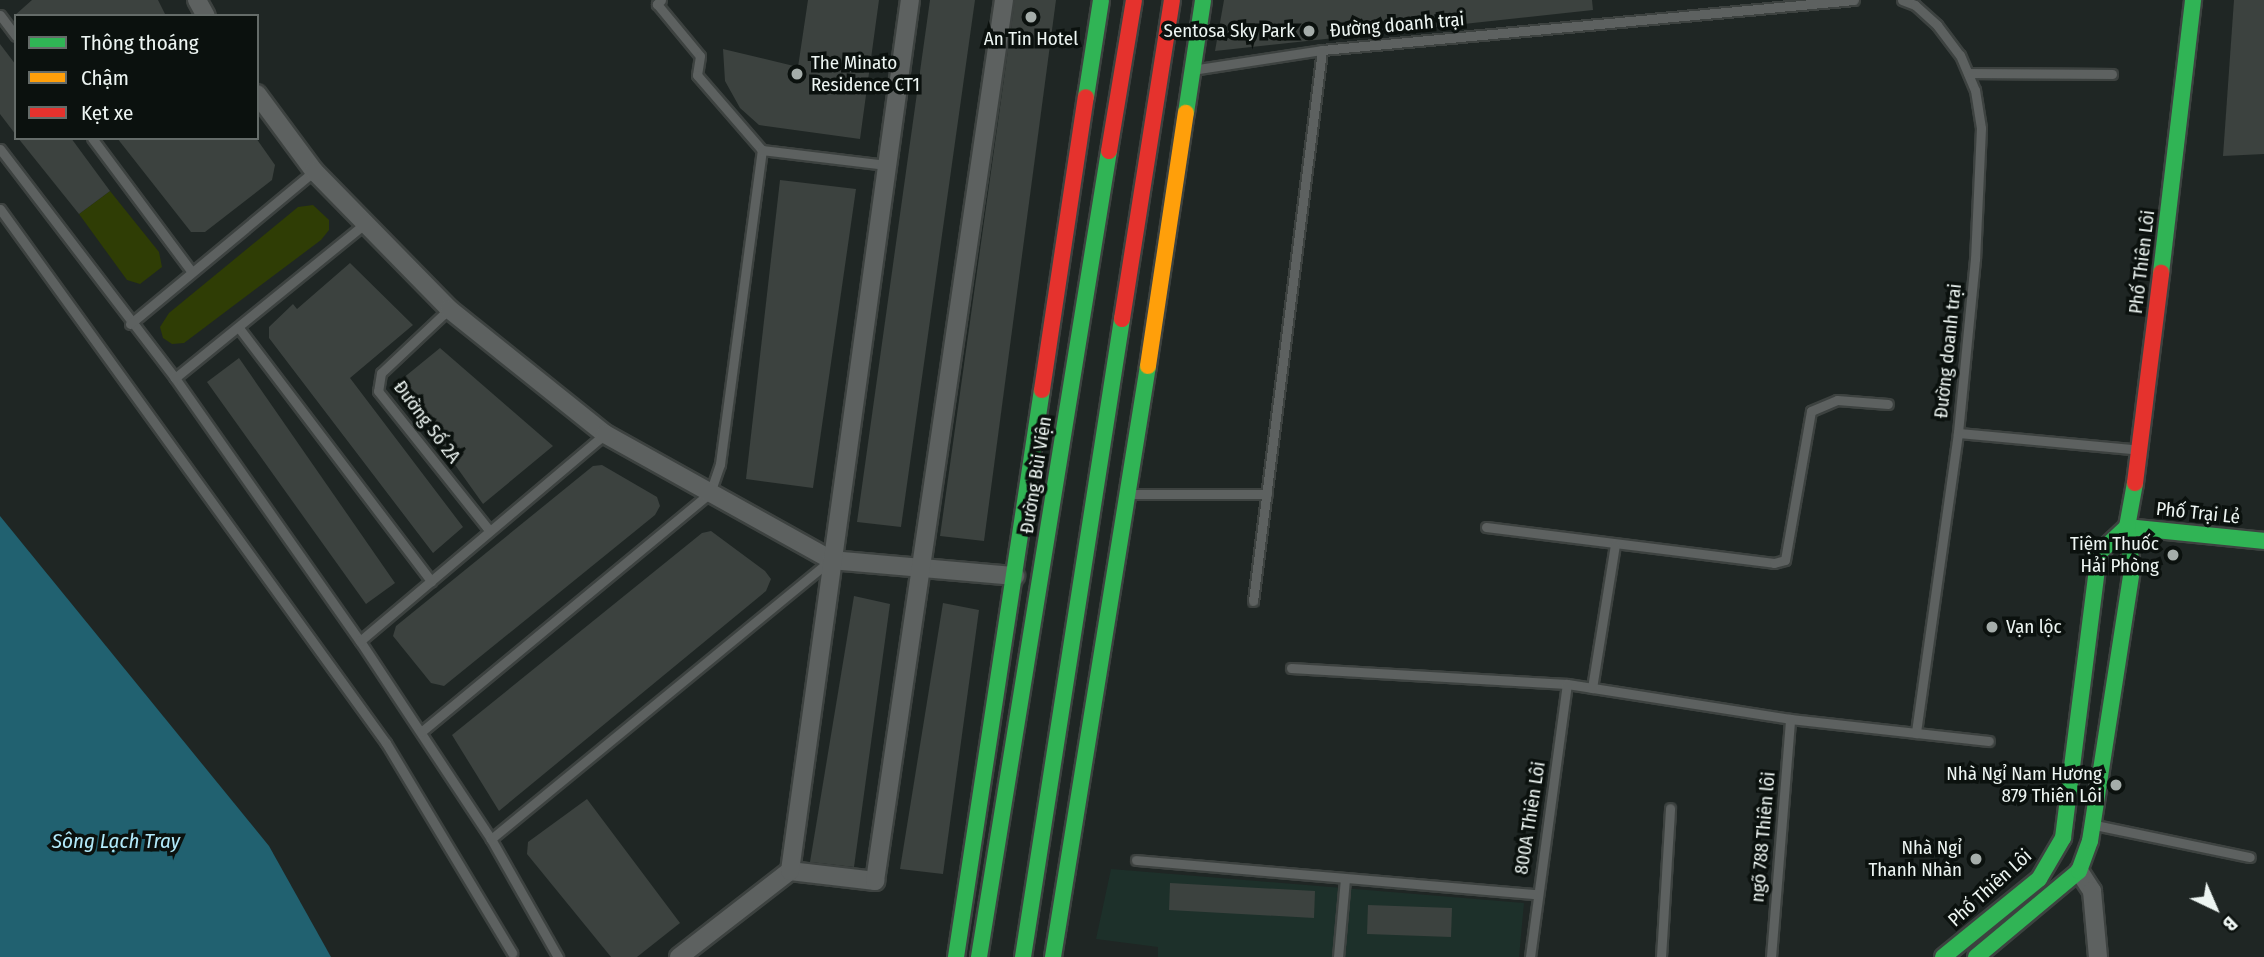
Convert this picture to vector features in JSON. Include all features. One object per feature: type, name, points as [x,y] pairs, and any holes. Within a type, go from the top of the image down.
[{"type":"main road","name":"Đường Bùi Viện","points":[[957,957],[1101,0]]},
{"type":"main road","name":"Đường Bùi Viện","points":[[979,957],[1134,0]]},
{"type":"main road","points":[[1023,957],[1172,0]]},
{"type":"main road","points":[[1053,957],[1129,494],[1195,70],[1203,0]]},
{"type":"main road","name":"Phố Thiên Lôi","points":[[2079,871],[2093,824],[2132,569],[2127,527],[2141,450],[2193,0]]},
{"type":"main road","name":"Phố Thiên Lôi","points":[[1943,957],[2039,879],[2063,838],[2099,553],[2127,527]]},
{"type":"main road","name":"Phố Trại Lẻ","points":[[2127,527],[2264,541]]},
{"type":"main road","points":[[1015,576],[1040,579]]},
{"type":"main road","points":[[1976,957],[2079,871],[2053,859]]},
{"type":"street","points":[[790,871],[910,0]]},
{"type":"street","points":[[679,957],[790,871],[875,881],[918,569],[1004,0]]},
{"type":"street","points":[[259,97],[314,171],[363,225],[449,309],[605,434],[831,560],[1015,576]]},
{"type":"street","points":[[2079,871],[2092,891],[2098,957]]},
{"type":"lane","points":[[662,0],[657,4],[700,56],[697,75],[762,150],[886,165]]},
{"type":"lane","name":"Đường doanh trại","points":[[1195,70],[1321,50],[1854,0]]},
{"type":"lane","name":"Đường doanh trại","points":[[1902,0],[1915,5],[1937,25],[1968,73],[1981,128],[1981,171],[1958,433],[1916,733]]},
{"type":"lane","points":[[0,15],[14,33]]},
{"type":"lane","points":[[1253,601],[1321,50]]},
{"type":"lane","points":[[1968,73],[2112,74]]},
{"type":"lane","points":[[93,140],[191,271]]},
{"type":"lane","points":[[0,149],[130,324],[175,378],[360,641],[491,839],[558,957]]},
{"type":"lane","points":[[421,732],[710,493],[720,464],[762,150]]},
{"type":"lane","points":[[130,324],[314,171]]},
{"type":"lane","points":[[0,209],[386,743],[512,953]]},
{"type":"lane","points":[[175,378],[363,225]]},
{"type":"lane","name":"Đường Số 2A","points":[[449,309],[381,373],[378,391],[489,530]]},
{"type":"lane","points":[[239,328],[431,581]]},
{"type":"lane","points":[[1486,527],[1774,563],[1785,560],[1811,411],[1837,400],[1888,404]]},
{"type":"lane","points":[[1958,433],[2141,450]]},
{"type":"lane","points":[[360,641],[605,434]]},
{"type":"lane","points":[[1129,494],[1267,494]]},
{"type":"lane","points":[[1592,688],[1615,545]]},
{"type":"lane","points":[[491,839],[831,560]]},
{"type":"lane","points":[[1291,668],[1567,684],[1790,719],[1989,741]]},
{"type":"lane","name":"800A Thiên Lôi","points":[[1530,957],[1535,894],[1567,684]]},
{"type":"lane","name":"ngõ 788 Thiên lôi","points":[[1770,957],[1790,719]]},
{"type":"lane","points":[[1661,957],[1670,808]]},
{"type":"lane","points":[[2093,824],[2250,857]]},
{"type":"lane","points":[[1136,860],[1535,894]]},
{"type":"lane","points":[[1338,957],[1345,879]]},
{"type":"shaded area","points":[[1111,869],[1524,903],[1519,957],[1158,957],[1158,947],[1096,939]]},
{"type":"green space","points":[[110,191],[159,252],[162,267],[140,284],[127,280],[79,214]]},
{"type":"green space","points":[[313,205],[329,220],[329,230],[321,240],[184,343],[172,344],[163,338],[160,327],[169,313],[298,207]]},
{"type":"water","name":"Sông Lạch Tray","points":[[0,516],[269,846],[331,957],[0,957]]},
{"type":"building","points":[[32,0],[158,0],[165,14],[16,14]]},
{"type":"building","name":"The Minato Residence CT1","points":[[808,0],[879,0],[860,139],[759,125],[740,108],[725,81],[723,49],[798,67]]},
{"type":"building","points":[[930,0],[975,0],[901,527],[857,522]]},
{"type":"building","points":[[1015,0],[1056,0],[984,541],[940,536]]},
{"type":"building","name":"Sentosa Sky Park","points":[[1224,0],[1592,0],[1593,10],[1215,51]]},
{"type":"building","points":[[2234,0],[2264,0],[2264,154],[2223,156]]},
{"type":"building","points":[[0,44],[14,62],[14,132],[0,114]]},
{"type":"building","points":[[20,140],[72,140],[110,191],[79,214]]},
{"type":"building","points":[[119,140],[257,140],[275,165],[272,180],[205,232],[191,232]]},
{"type":"building","points":[[780,180],[856,189],[813,488],[746,479]]},
{"type":"building","points":[[350,263],[413,325],[350,378],[463,527],[433,553],[269,338],[269,327],[293,304],[297,309]]},
{"type":"building","points":[[440,348],[553,446],[483,504],[403,392],[402,379]]},
{"type":"building","points":[[239,358],[395,583],[366,604],[207,382]]},
{"type":"building","points":[[602,465],[657,497],[660,506],[655,515],[444,686],[431,683],[393,636],[396,626],[593,466]]},
{"type":"building","points":[[711,531],[765,571],[771,579],[766,591],[499,811],[452,735],[702,533]]},
{"type":"building","points":[[854,596],[890,604],[854,867],[810,862]]},
{"type":"building","points":[[943,603],[979,610],[943,874],[900,869]]},
{"type":"building","points":[[587,799],[680,923],[637,957],[611,957],[527,854],[528,842]]},
{"type":"building","points":[[1170,883],[1315,891],[1314,918],[1169,910]]},
{"type":"building","points":[[1368,905],[1452,908],[1451,937],[1367,934]]},
{"type":"traffic: fast","points":[[1086,97],[1101,0]]},
{"type":"traffic: fast","points":[[1186,113],[1203,0]]},
{"type":"traffic: fast","points":[[2161,273],[2193,0]]},
{"type":"traffic: fast","points":[[979,957],[1109,151]]},
{"type":"traffic: fast","points":[[1023,957],[1122,319]]},
{"type":"traffic: fast","points":[[1053,957],[1148,366]]},
{"type":"traffic: fast","points":[[956,957],[1042,390]]},
{"type":"traffic: fast","points":[[1976,957],[2079,871],[2090,841],[2132,569],[2127,527],[2135,483]]},
{"type":"traffic: fast","points":[[2127,527],[2264,541]]},
{"type":"traffic: fast","points":[[1943,957],[2039,879],[2063,838],[2099,553],[2127,527]]},
{"type":"traffic: slow","points":[[1148,366],[1186,113]]},
{"type":"traffic: jam","points":[[1109,151],[1134,0]]},
{"type":"traffic: jam","points":[[1122,319],[1172,0]]},
{"type":"traffic: jam","points":[[1042,390],[1086,97]]},
{"type":"traffic: jam","points":[[2135,483],[2161,273]]},
{"type":"place","name":"An Tin Hotel","points":[[1031,17]]},
{"type":"place","name":"Sentosa Sky Park","points":[[1309,31]]},
{"type":"place","name":"The Minato Residence CT1","points":[[797,74]]},
{"type":"place","name":"Tiệm Thuốc Hải Phòng","points":[[2173,555]]},
{"type":"place","name":"Vạn lộc","points":[[1992,627]]},
{"type":"place","name":"Nhà Ngỉ Nam Hương 879 Thiên Lôi","points":[[2116,785]]},
{"type":"place","name":"Nhà Ngỉ Thanh Nhàn","points":[[1976,859]]}]
